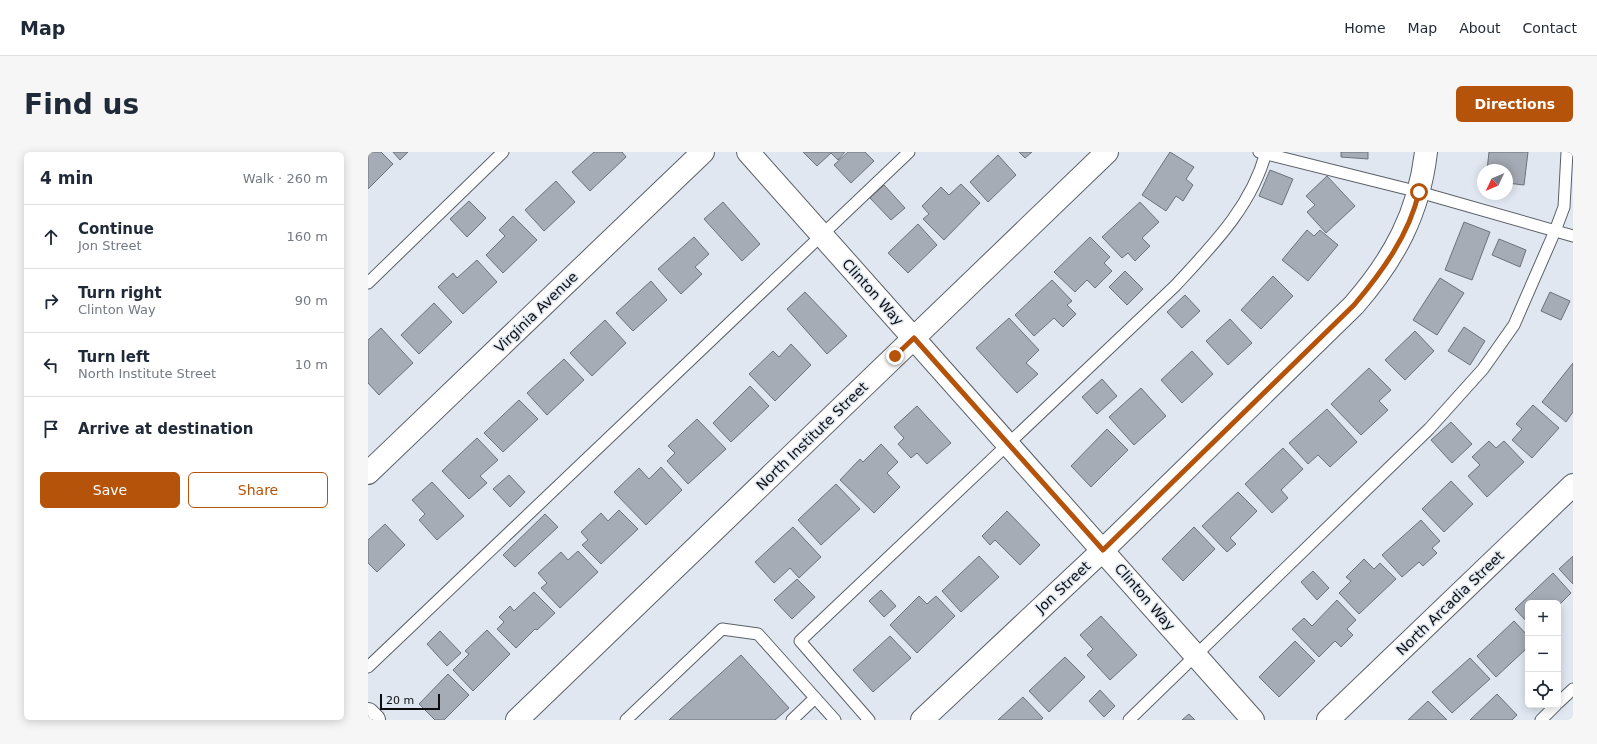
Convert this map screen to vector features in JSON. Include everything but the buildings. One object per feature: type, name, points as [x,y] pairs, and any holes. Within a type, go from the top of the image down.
[{"type":"street","name":"Virginia Avenue","points":[[368,473],[703,152]]},
{"type":"street","name":"Clinton Way","points":[[748,152],[1253,720]]},
{"type":"street","name":"North Institute Street","points":[[518,720],[1107,152]]},
{"type":"street","name":"Jon Street","points":[[922,720],[1103,550],[1354,305],[1374,281],[1397,246],[1409,221],[1419,192],[1424,171],[1426,152]]},
{"type":"street","name":"North Arcadia Street","points":[[1328,720],[1573,485]]},
{"type":"street","points":[[368,714],[374,720]]},
{"type":"lane","points":[[368,283],[503,152]]},
{"type":"lane","points":[[368,667],[909,152]]},
{"type":"lane","points":[[1129,720],[1197,656],[1429,430],[1483,369],[1514,324],[1555,231],[1564,207],[1567,152]]},
{"type":"lane","points":[[869,720],[800,641],[1009,445],[1175,286],[1222,235],[1236,215],[1253,187],[1264,153],[1419,192],[1573,236]]},
{"type":"lane","points":[[626,720],[722,629],[758,634],[834,720]]},
{"type":"lane","points":[[1561,700],[1573,689]]},
{"type":"lane","points":[[792,720],[815,698]]},
{"type":"lane","points":[[1540,720],[1553,708]]},
{"type":"route","points":[[895,356],[914,338],[1103,550],[1354,305],[1385,266],[1397,246],[1409,221],[1419,192]]}]
